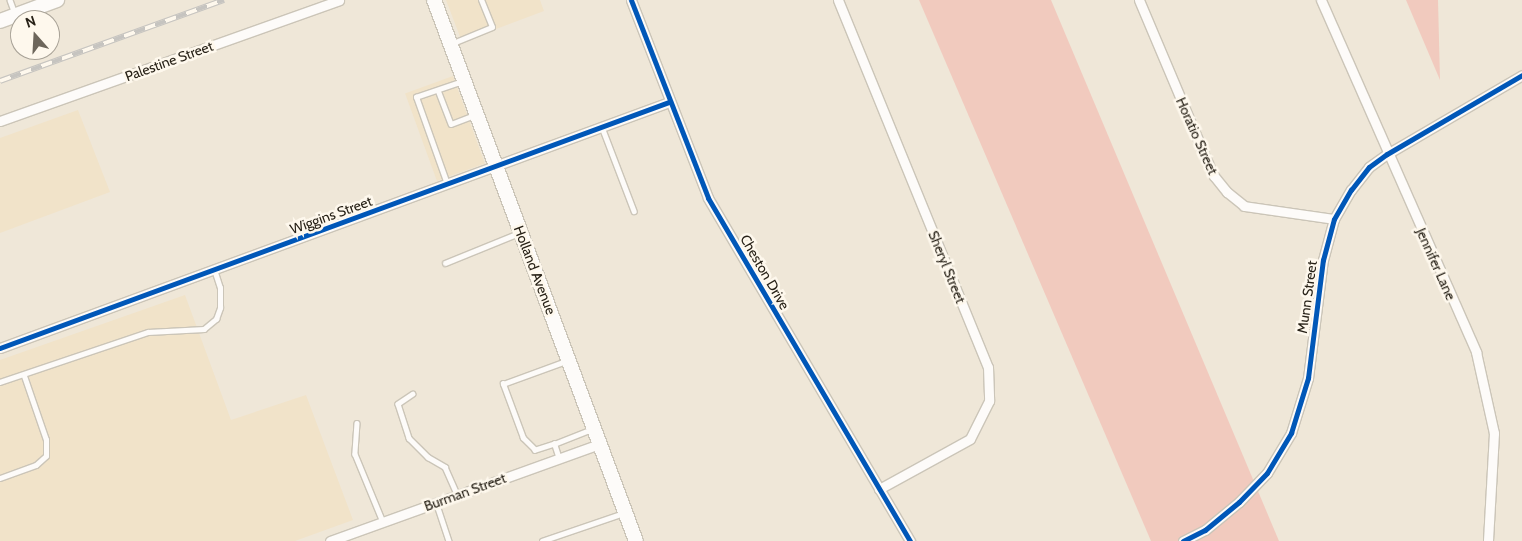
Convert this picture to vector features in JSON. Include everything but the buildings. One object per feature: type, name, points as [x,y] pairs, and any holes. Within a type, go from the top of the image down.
[{"type":"main road","points":[[26,10],[41,3],[57,0]]},
{"type":"main road","name":"Holland Avenue","points":[[434,0],[636,541]]},
{"type":"street","name":"Palestine Street","points":[[0,121],[339,0]]},
{"type":"street","name":"Cheston Drive","points":[[631,0],[669,102],[708,198],[910,541]]},
{"type":"street","name":"Sheryl Street","points":[[838,0],[988,367],[989,401],[970,439],[879,489]]},
{"type":"street","name":"Horatio Street","points":[[1138,0],[1214,176],[1226,192],[1244,206],[1334,219]]},
{"type":"street","name":"Jennifer Lane","points":[[1321,0],[1387,154],[1476,352],[1494,433],[1488,541]]},
{"type":"street","name":"Munn Street","points":[[1183,541],[1206,530],[1239,502],[1267,473],[1291,433],[1308,378],[1323,260],[1334,219],[1369,167],[1387,154],[1522,75]]},
{"type":"street","name":"Wiggins Street","points":[[0,348],[669,102]]},
{"type":"street","name":"Burman Street","points":[[330,541],[600,444]]},
{"type":"lane","points":[[450,44],[492,27],[481,0]]},
{"type":"lane","points":[[447,184],[416,97],[464,81]]},
{"type":"lane","points":[[438,90],[451,124],[476,114]]},
{"type":"lane","points":[[602,127],[634,211]]},
{"type":"lane","points":[[444,264],[520,232]]},
{"type":"lane","points":[[0,382],[24,376],[148,332],[204,329],[216,318],[220,308],[220,288],[214,270]]},
{"type":"lane","points":[[569,360],[503,384],[523,438],[535,450],[594,428]]},
{"type":"lane","points":[[0,478],[36,464],[46,456],[46,440],[24,376]]},
{"type":"lane","points":[[413,394],[398,404],[409,438],[428,456],[445,468],[457,494]]},
{"type":"lane","points":[[357,423],[355,454],[383,522]]},
{"type":"lane","points":[[554,444],[559,459]]},
{"type":"lane","points":[[436,502],[449,541]]},
{"type":"lane","points":[[542,541],[626,513]]},
{"type":"shaded area","points":[[446,0],[540,0],[544,11],[462,42]]},
{"type":"shaded area","points":[[919,0],[1051,0],[1279,541],[1151,541]]},
{"type":"shaded area","points":[[1406,0],[1438,0],[1440,80]]},
{"type":"shaded area","points":[[453,76],[485,163],[437,181],[405,93]]},
{"type":"shaded area","points":[[78,110],[110,192],[0,233],[0,138]]},
{"type":"shaded area","points":[[185,295],[231,420],[306,395],[353,520],[295,541],[0,541],[0,360]]},
{"type":"railway","points":[[0,81],[224,0]]},
{"type":"cycle path","points":[[631,0],[708,198],[910,541]]},
{"type":"cycle path","points":[[1183,541],[1205,530],[1239,502],[1267,473],[1291,433],[1308,378],[1323,260],[1334,219],[1351,190],[1369,167],[1387,154],[1522,75]]},
{"type":"cycle path","points":[[0,348],[669,102]]}]
